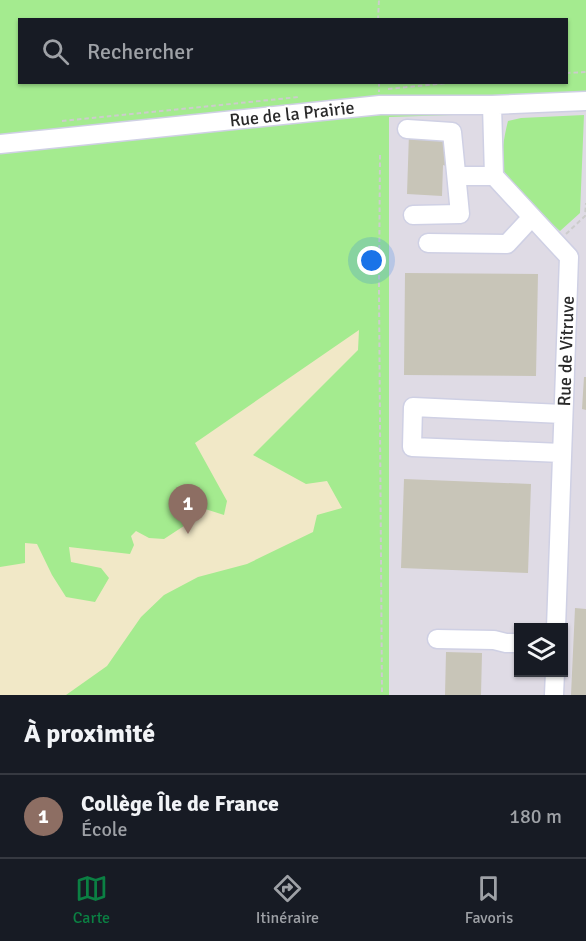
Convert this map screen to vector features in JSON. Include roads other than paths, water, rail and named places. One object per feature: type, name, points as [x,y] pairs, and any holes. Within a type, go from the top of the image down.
[{"type":"street","name":"Rue de la Prairie","points":[[0,144],[380,105],[492,105],[586,100]]},
{"type":"street","points":[[457,176],[494,176],[492,105]]},
{"type":"street","points":[[407,129],[453,132],[460,214],[413,215]]},
{"type":"street","name":"Rue de Vitruve","points":[[494,176],[569,257],[556,623]]},
{"type":"street","points":[[428,243],[507,244],[532,216]]},
{"type":"street","points":[[562,453],[412,447],[412,407],[564,414]]},
{"type":"street","points":[[437,639],[494,639],[514,644]]},
{"type":"street","points":[[554,695],[555,677]]},
{"type":"place","name":"Collège Île de France","points":[[188,534]]}]
